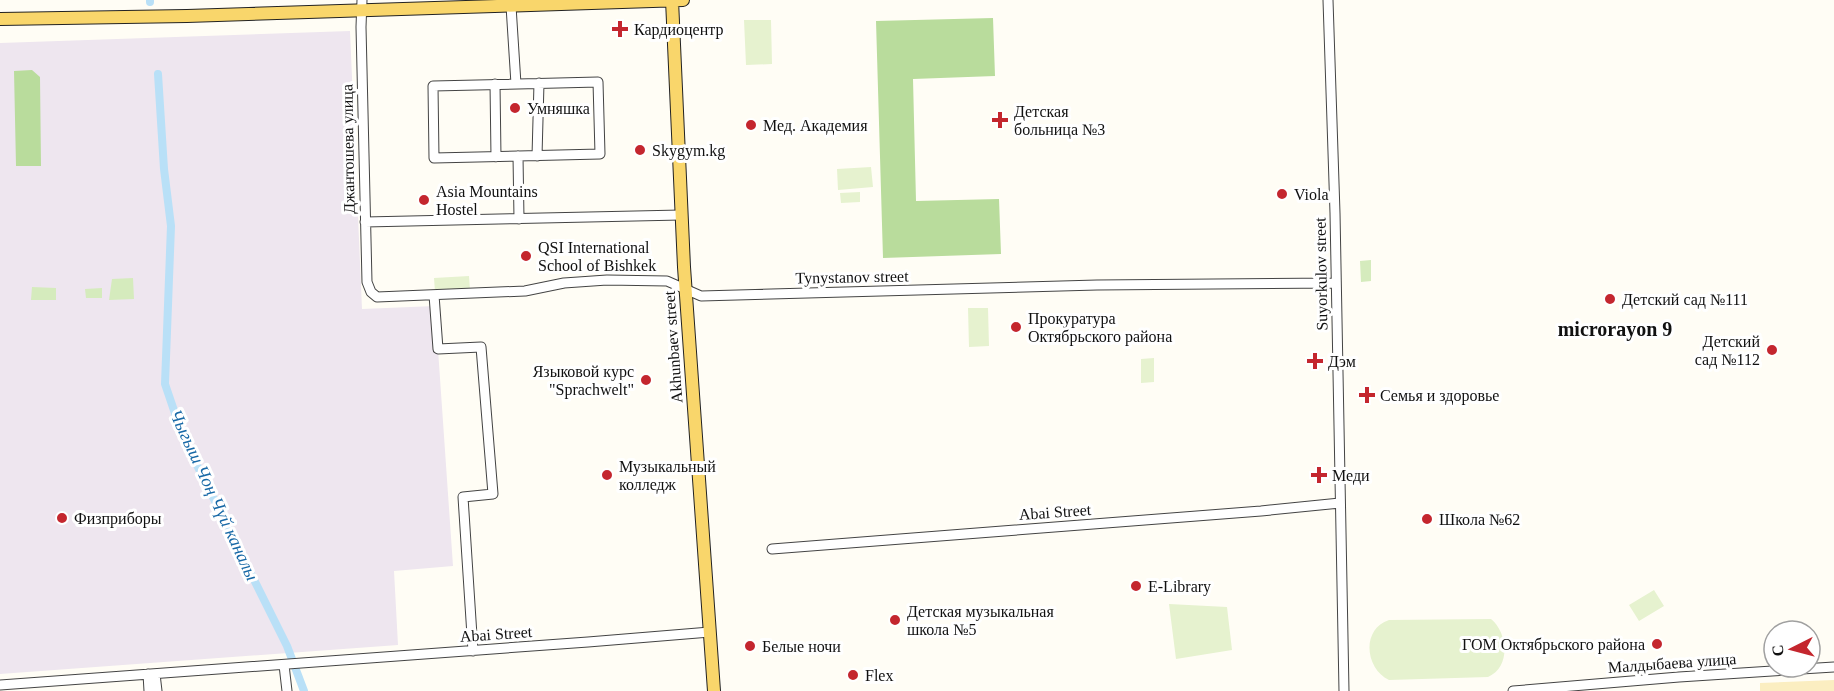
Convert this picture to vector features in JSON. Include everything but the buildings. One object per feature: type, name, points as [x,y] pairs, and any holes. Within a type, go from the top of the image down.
[{"type":"main road","name":"Akhunbaev street","points":[[672,0],[681,215],[714,691]]},
{"type":"main road","points":[[0,19],[362,5],[511,6],[683,0]]},
{"type":"street","name":"Suyorkulov street","points":[[1328,0],[1344,691]]},
{"type":"street","name":"Джантошева улица","points":[[362,5],[367,282],[373,295]]},
{"type":"street","points":[[511,6],[516,84]]},
{"type":"street","points":[[598,82],[600,154],[434,158],[433,86],[538,83],[598,82]]},
{"type":"street","points":[[537,156],[538,83]]},
{"type":"street","points":[[495,84],[496,157]]},
{"type":"street","points":[[518,156],[519,219]]},
{"type":"street","points":[[365,222],[681,215]]},
{"type":"street","name":"Tynystanov street","points":[[373,295],[381,298],[525,291],[564,283],[607,280],[667,281],[701,296],[1097,285],[1336,283]]},
{"type":"street","points":[[434,295],[438,349],[481,347],[493,494],[463,497],[473,651]]},
{"type":"street","name":"Abai Street","points":[[772,549],[1340,503]]},
{"type":"street","name":"Abai Street","points":[[0,685],[710,632]]},
{"type":"street","points":[[288,691],[292,664]]},
{"type":"street","name":"Малдыбаева улица","points":[[1513,691],[1679,677],[1834,668]]},
{"type":"street","points":[[149,691],[152,674]]},
{"type":"street","points":[[152,674],[157,691]]},
{"type":"shaded area","points":[[350,31],[362,309],[435,306],[453,566],[394,571],[398,645],[0,674],[0,43]]},
{"type":"green space","points":[[993,18],[995,76],[913,79],[916,201],[999,199],[1001,254],[883,258],[876,21]]},
{"type":"green space","points":[[744,20],[771,20],[772,64],[746,65]]},
{"type":"green space","points":[[32,70],[40,77],[41,166],[16,166],[14,71]]},
{"type":"green space","points":[[871,167],[873,187],[838,190],[837,169]]},
{"type":"green space","points":[[860,192],[860,202],[841,203],[840,193]]},
{"type":"green space","points":[[1371,260],[1371,281],[1361,282],[1360,261]]},
{"type":"green space","points":[[469,276],[470,290],[435,292],[434,278]]},
{"type":"green space","points":[[133,278],[134,299],[109,300],[112,279]]},
{"type":"green space","points":[[32,287],[56,288],[56,300],[31,300]]},
{"type":"green space","points":[[102,288],[102,298],[86,298],[85,289]]},
{"type":"green space","points":[[968,308],[988,308],[989,346],[969,347]]},
{"type":"green space","points":[[1154,358],[1154,382],[1141,383],[1141,359]]},
{"type":"green space","points":[[1654,590],[1664,606],[1639,621],[1629,605]]},
{"type":"green space","points":[[1169,604],[1227,607],[1232,650],[1176,659]]},
{"type":"green space","points":[[1491,619],[1497,625],[1504,641],[1504,658],[1501,666],[1488,677],[1389,680],[1381,675],[1371,659],[1370,640],[1380,625],[1389,620]]},
{"type":"sand","points":[[1834,680],[1834,691],[1760,691],[1760,683]]},
{"type":"waterway","name":"Чыгыш Чоң Чүй каналы","points":[[158,74],[164,169],[171,226],[165,384],[183,437],[287,646],[304,691]]},
{"type":"place","name":"Кардиоцентр","points":[[620,29]]},
{"type":"place","name":"Умняшка","points":[[515,108]]},
{"type":"place","name":"Детская больница №3","points":[[1000,120]]},
{"type":"place","name":"Мед. Академия","points":[[751,125]]},
{"type":"place","name":"Skygym.kg","points":[[640,150]]},
{"type":"place","name":"Viola","points":[[1282,194]]},
{"type":"place","name":"Asia Mountains Hostel","points":[[424,200]]},
{"type":"place","name":"QSI International School of Bishkek","points":[[526,256]]},
{"type":"place","name":"Детский сад №111","points":[[1610,299]]},
{"type":"place","name":"Прокуратура Октябрьского района","points":[[1016,327]]},
{"type":"place","name":"Детский сад №112","points":[[1772,350]]},
{"type":"place","name":"Дэм","points":[[1315,361]]},
{"type":"place","name":"Языковой курс \"Sprachwelt\"","points":[[646,380]]},
{"type":"place","name":"Семья и здоровье","points":[[1367,395]]},
{"type":"place","name":"Музыкальный колледж","points":[[607,475]]},
{"type":"place","name":"Меди","points":[[1319,475]]},
{"type":"place","name":"Физприборы","points":[[62,518]]},
{"type":"place","name":"Школа №62","points":[[1427,519]]},
{"type":"place","name":"E-Library","points":[[1136,586]]},
{"type":"place","name":"Детская музыкальная школа №5","points":[[895,620]]},
{"type":"place","name":"ГОМ Октябрьского района","points":[[1657,644]]},
{"type":"place","name":"Белые ночи","points":[[750,646]]},
{"type":"place","name":"Flex","points":[[853,675]]},
{"type":"district","name":"microrayon 9","points":[[1615,329]]}]
